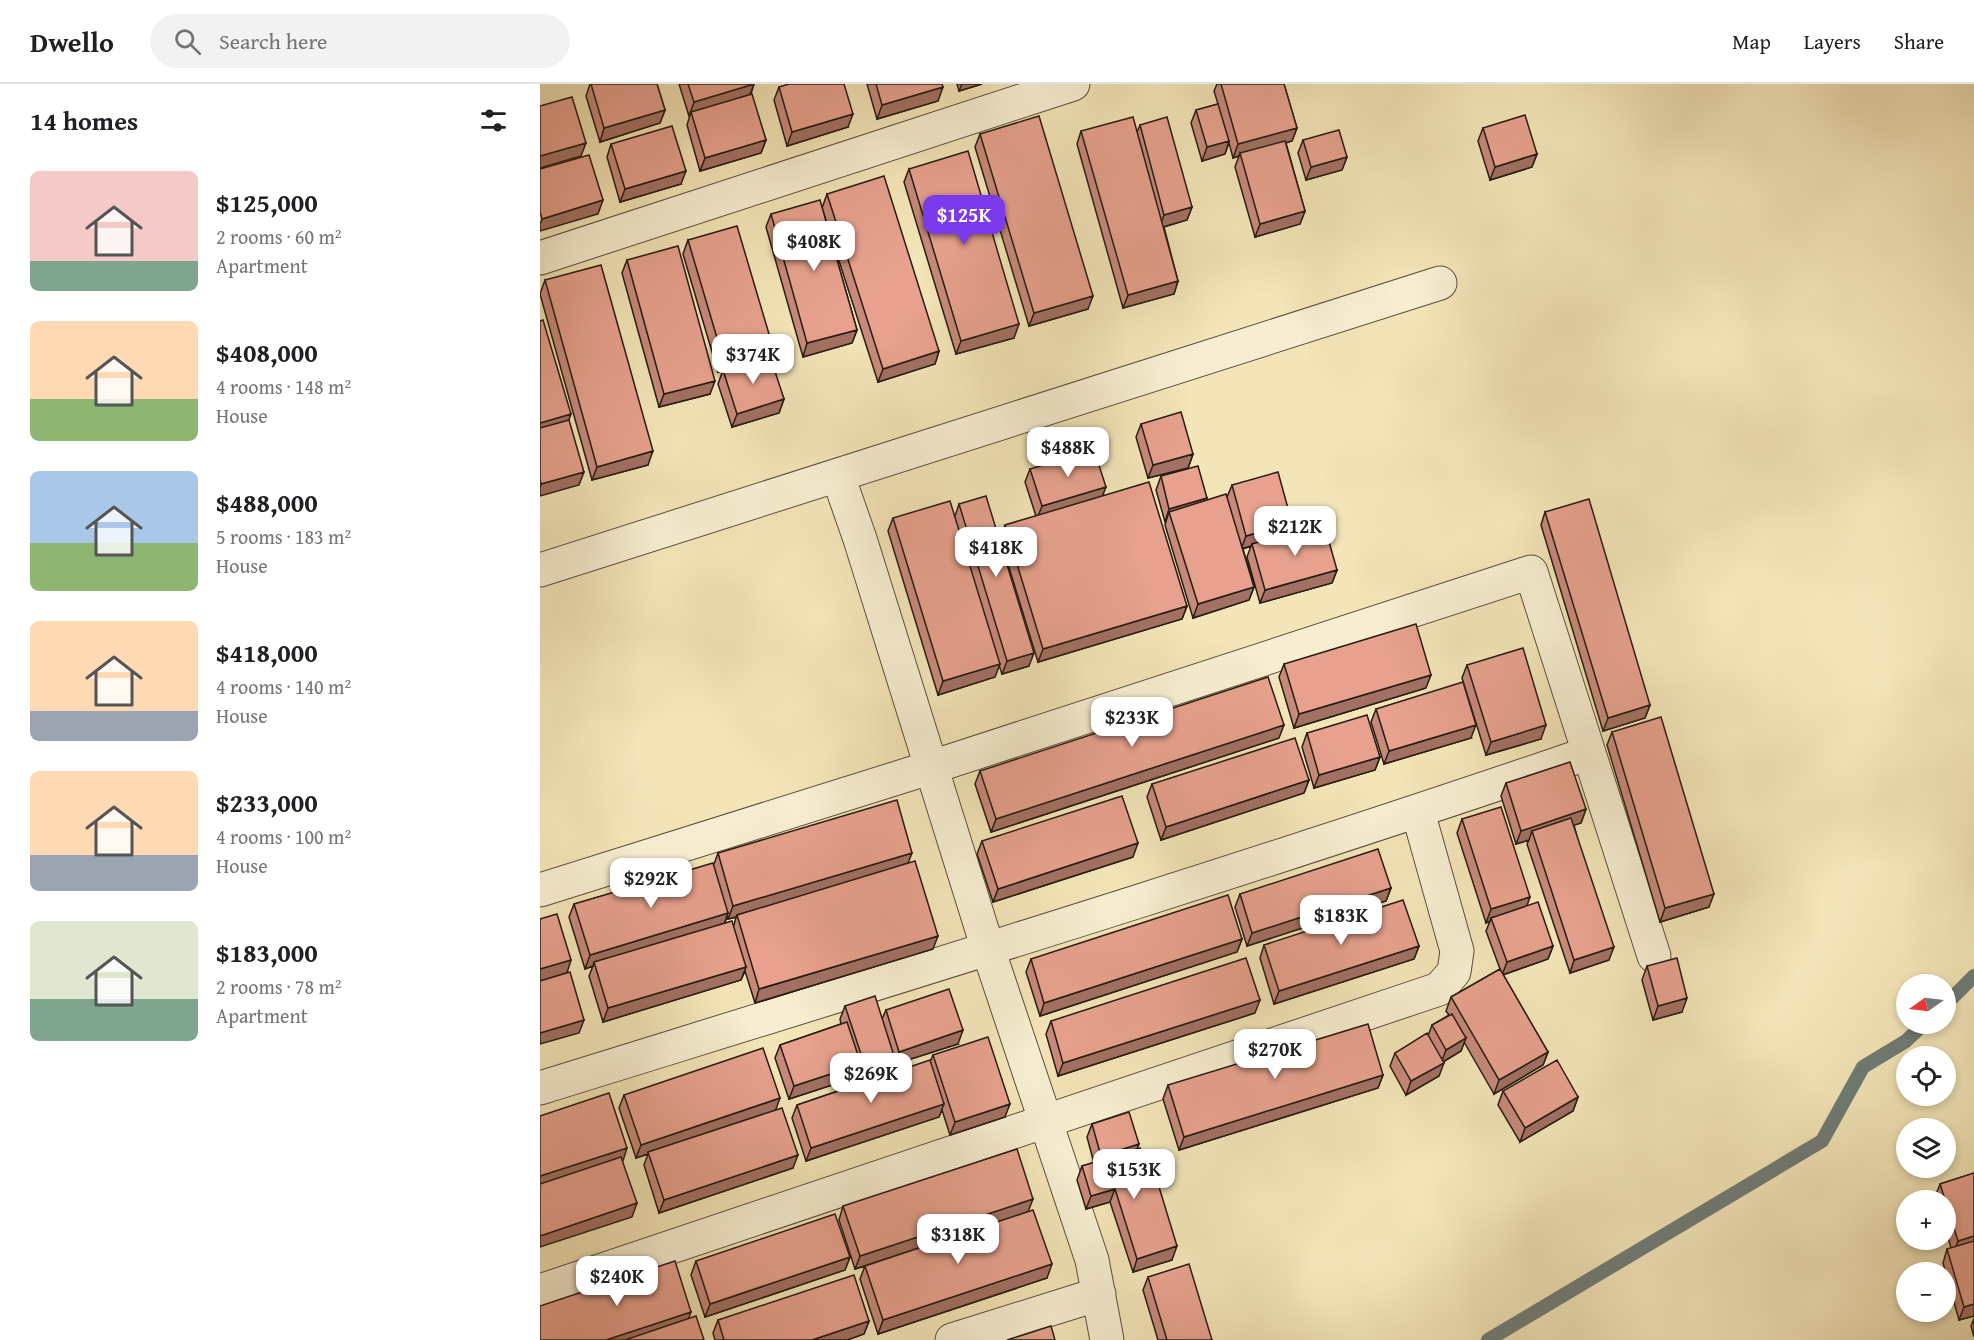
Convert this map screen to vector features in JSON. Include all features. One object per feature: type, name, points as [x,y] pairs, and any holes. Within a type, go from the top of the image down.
[{"type":"street","points":[[540,258],[1073,84]]},
{"type":"street","points":[[540,570],[1440,283]]},
{"type":"street","points":[[838,476],[988,949],[1092,1260],[1107,1340]]},
{"type":"street","points":[[540,890],[932,767],[1531,572],[1654,956]]},
{"type":"street","points":[[540,1088],[1418,812],[1589,753]]},
{"type":"street","points":[[540,1291],[1439,989],[1454,972],[1457,951],[1418,812]]},
{"type":"street","points":[[952,1340],[1099,1294]]},
{"type":"building","points":[[591,84],[657,84],[665,110],[604,128]]},
{"type":"building","points":[[688,84],[754,84],[694,102]]},
{"type":"building","points":[[789,84],[844,84],[853,114],[792,132],[779,87]]},
{"type":"building","points":[[876,84],[942,84],[943,87],[882,105]]},
{"type":"building","points":[[1221,84],[1284,84],[1297,128],[1238,144]]},
{"type":"building","points":[[752,94],[766,140],[705,158],[691,112]]},
{"type":"building","points":[[572,97],[586,143],[540,156],[540,106]]},
{"type":"building","points":[[1218,104],[1229,141],[1207,147],[1196,110]]},
{"type":"building","points":[[1525,115],[1537,154],[1495,167],[1483,128]]},
{"type":"building","points":[[1039,116],[1093,296],[1034,313],[980,134]]},
{"type":"building","points":[[1133,117],[1178,281],[1128,295],[1081,131]]},
{"type":"building","points":[[1167,117],[1192,207],[1164,215],[1140,125]]},
{"type":"building","points":[[672,126],[686,171],[625,189],[611,144]]},
{"type":"building","points":[[1339,130],[1347,157],[1311,167],[1303,140]]},
{"type":"building","points":[[1285,141],[1305,211],[1260,224],[1240,153]]},
{"type":"building","points":[[968,151],[1019,324],[961,341],[909,169]]},
{"type":"building","points":[[589,155],[603,200],[542,219],[540,169]]},
{"type":"building","points":[[884,176],[939,351],[883,369],[827,194]]},
{"type":"building","points":[[820,200],[857,330],[807,343],[771,214]]},
{"type":"building","points":[[737,226],[772,344],[723,358],[688,240]]},
{"type":"building","points":[[678,246],[715,381],[664,394],[627,260]]},
{"type":"building","points":[[601,265],[653,451],[597,467],[545,280]]},
{"type":"building","points":[[543,320],[571,414],[540,423],[540,321]]},
{"type":"building","points":[[770,356],[784,399],[737,414],[723,370]]},
{"type":"building","points":[[1181,412],[1193,454],[1153,465],[1141,424]]},
{"type":"building","points":[[569,420],[584,472],[541,484],[540,428]]},
{"type":"building","points":[[1094,450],[1106,487],[1042,506],[1030,469]]},
{"type":"building","points":[[1198,466],[1207,498],[1169,509],[1161,476]]},
{"type":"building","points":[[1278,472],[1292,523],[1246,536],[1232,485]]},
{"type":"building","points":[[1149,482],[1187,606],[1043,649],[1005,525]]},
{"type":"building","points":[[1226,494],[1254,587],[1198,604],[1169,512]]},
{"type":"building","points":[[986,496],[1034,653],[1007,661],[959,504]]},
{"type":"building","points":[[1589,499],[1650,705],[1608,718],[1545,512]]},
{"type":"building","points":[[950,501],[1000,664],[943,681],[893,518]]},
{"type":"building","points":[[1324,524],[1337,570],[1265,590],[1252,544]]},
{"type":"building","points":[[1416,624],[1431,675],[1299,714],[1284,664]]},
{"type":"building","points":[[1523,648],[1546,725],[1491,742],[1467,665]]},
{"type":"building","points":[[1268,677],[1284,725],[996,819],[980,771]]},
{"type":"building","points":[[1463,682],[1476,725],[1389,751],[1376,709]]},
{"type":"building","points":[[1367,715],[1380,757],[1319,775],[1307,733]]},
{"type":"building","points":[[1661,717],[1714,894],[1665,908],[1612,732]]},
{"type":"building","points":[[1295,738],[1309,780],[1166,827],[1152,784]]},
{"type":"building","points":[[1570,762],[1586,809],[1521,831],[1506,783]]},
{"type":"building","points":[[1122,796],[1138,843],[998,889],[982,841]]},
{"type":"building","points":[[897,800],[912,853],[733,906],[718,853]]},
{"type":"building","points":[[1501,807],[1530,897],[1491,909],[1462,819]]},
{"type":"building","points":[[1571,818],[1614,947],[1574,960],[1532,831]]},
{"type":"building","points":[[1378,849],[1391,888],[1252,933],[1240,894]]},
{"type":"building","points":[[915,861],[938,936],[759,989],[737,915]]},
{"type":"building","points":[[713,863],[728,913],[590,955],[574,904]]},
{"type":"building","points":[[1228,895],[1242,939],[1044,1003],[1031,959]]},
{"type":"building","points":[[1403,900],[1419,946],[1279,991],[1264,945]]},
{"type":"building","points":[[1538,902],[1553,946],[1507,962],[1491,918]]},
{"type":"building","points":[[557,914],[571,960],[540,969],[540,919]]},
{"type":"building","points":[[732,921],[746,967],[608,1008],[594,962]]},
{"type":"building","points":[[1246,958],[1260,1000],[1063,1063],[1051,1021]]},
{"type":"building","points":[[1677,958],[1687,998],[1658,1006],[1647,966]]},
{"type":"building","points":[[1500,969],[1548,1052],[1499,1080],[1451,997]]},
{"type":"building","points":[[570,972],[584,1020],[540,1033],[540,981]]},
{"type":"building","points":[[949,989],[963,1030],[899,1052],[886,1010]]},
{"type":"building","points":[[875,996],[896,1062],[867,1072],[845,1006]]},
{"type":"building","points":[[1452,1014],[1466,1038],[1446,1050],[1432,1025]]},
{"type":"building","points":[[847,1022],[861,1064],[794,1086],[780,1045]]},
{"type":"building","points":[[1368,1024],[1383,1075],[1184,1137],[1168,1085]]},
{"type":"building","points":[[1427,1033],[1444,1063],[1411,1081],[1395,1053]]},
{"type":"building","points":[[988,1037],[1010,1104],[955,1122],[933,1055]]},
{"type":"building","points":[[763,1048],[780,1098],[641,1145],[624,1095]]},
{"type":"building","points":[[930,1060],[944,1104],[811,1148],[797,1105]]},
{"type":"building","points":[[1557,1060],[1578,1097],[1525,1128],[1503,1091]]},
{"type":"building","points":[[609,1093],[627,1148],[540,1176],[540,1116]]},
{"type":"building","points":[[782,1108],[798,1155],[664,1200],[648,1152]]},
{"type":"building","points":[[1129,1112],[1139,1144],[1101,1156],[1092,1124]]},
{"type":"building","points":[[1140,1148],[1150,1179],[1156,1177],[1177,1246],[1137,1259],[1115,1189],[1091,1196],[1082,1166]]},
{"type":"building","points":[[1017,1149],[1033,1199],[860,1256],[843,1206]]},
{"type":"building","points":[[621,1157],[637,1203],[540,1236],[540,1184]]},
{"type":"building","points":[[1974,1173],[1974,1236],[1958,1241],[1956,1190],[1942,1190],[1940,1184]]},
{"type":"building","points":[[1033,1210],[1052,1264],[883,1320],[865,1266]]},
{"type":"building","points":[[835,1214],[850,1257],[710,1304],[696,1261]]},
{"type":"building","points":[[1974,1241],[1974,1304],[1964,1307],[1956,1280],[1956,1262],[1951,1262],[1947,1250],[1956,1250],[1956,1246]]},
{"type":"building","points":[[675,1261],[691,1312],[606,1340],[540,1340],[540,1306]]},
{"type":"building","points":[[1189,1264],[1212,1340],[1167,1340],[1148,1277]]},
{"type":"building","points":[[854,1275],[869,1321],[812,1340],[724,1340],[718,1320]]},
{"type":"building","points":[[696,1316],[704,1340],[625,1340]]},
{"type":"building","points":[[1051,1326],[1055,1340],[1007,1340]]},
{"type":"waterway","points":[[1956,994],[1974,976]]},
{"type":"waterway","points":[[1488,1340],[1822,1141],[1863,1067],[1906,1041],[1913,1034]]}]
